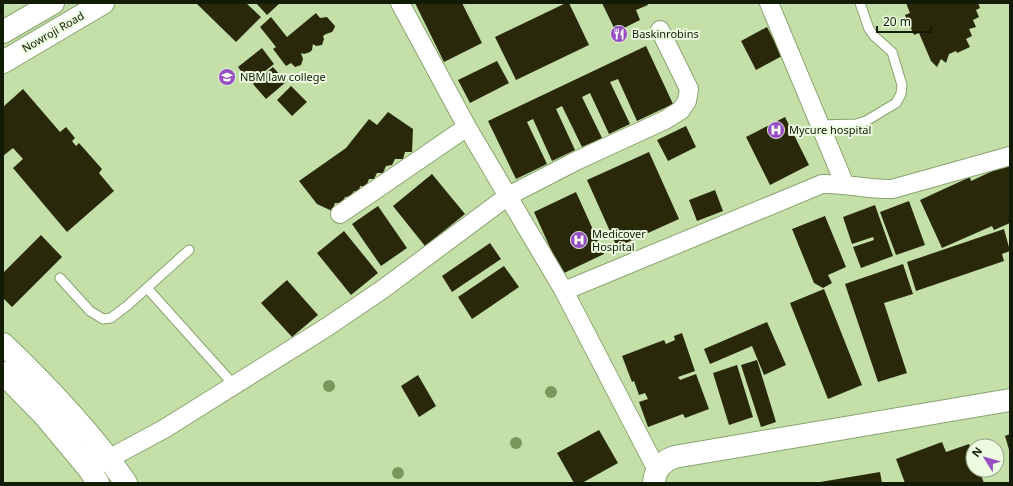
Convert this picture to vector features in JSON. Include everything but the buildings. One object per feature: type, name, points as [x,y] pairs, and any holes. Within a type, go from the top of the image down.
[{"type":"street","points":[[3,32],[53,3]]},
{"type":"street","name":"Nowroji Road","points":[[3,62],[103,3]]},
{"type":"street","points":[[400,3],[467,127],[564,291],[655,476]]},
{"type":"street","points":[[769,3],[846,185]]},
{"type":"street","points":[[3,373],[44,415],[94,476],[110,459],[164,429],[327,327],[377,293],[508,196],[578,160],[666,120],[681,110],[687,101],[689,89],[660,30]]},
{"type":"street","points":[[340,214],[467,127]]},
{"type":"street","points":[[564,291],[822,184],[838,183],[880,190],[892,189],[1010,156]]},
{"type":"street","points":[[3,344],[34,373],[74,416],[110,459],[126,483]]},
{"type":"street","points":[[655,476],[664,461],[674,457],[1010,400]]},
{"type":"lane","points":[[820,125],[856,124],[866,121],[896,103],[901,94],[902,85],[892,52],[874,36],[869,29],[860,3]]},
{"type":"lane","points":[[60,278],[90,311],[103,319],[111,318],[128,305],[189,250]]},
{"type":"lane","points":[[147,288],[234,385]]},
{"type":"place","name":"Baskinrobins","points":[[619,34]]},
{"type":"place","name":"NBM law college","points":[[227,77]]},
{"type":"place","name":"Mycure hospital","points":[[776,130]]},
{"type":"place","name":"Medicover Hospital","points":[[579,240]]}]
